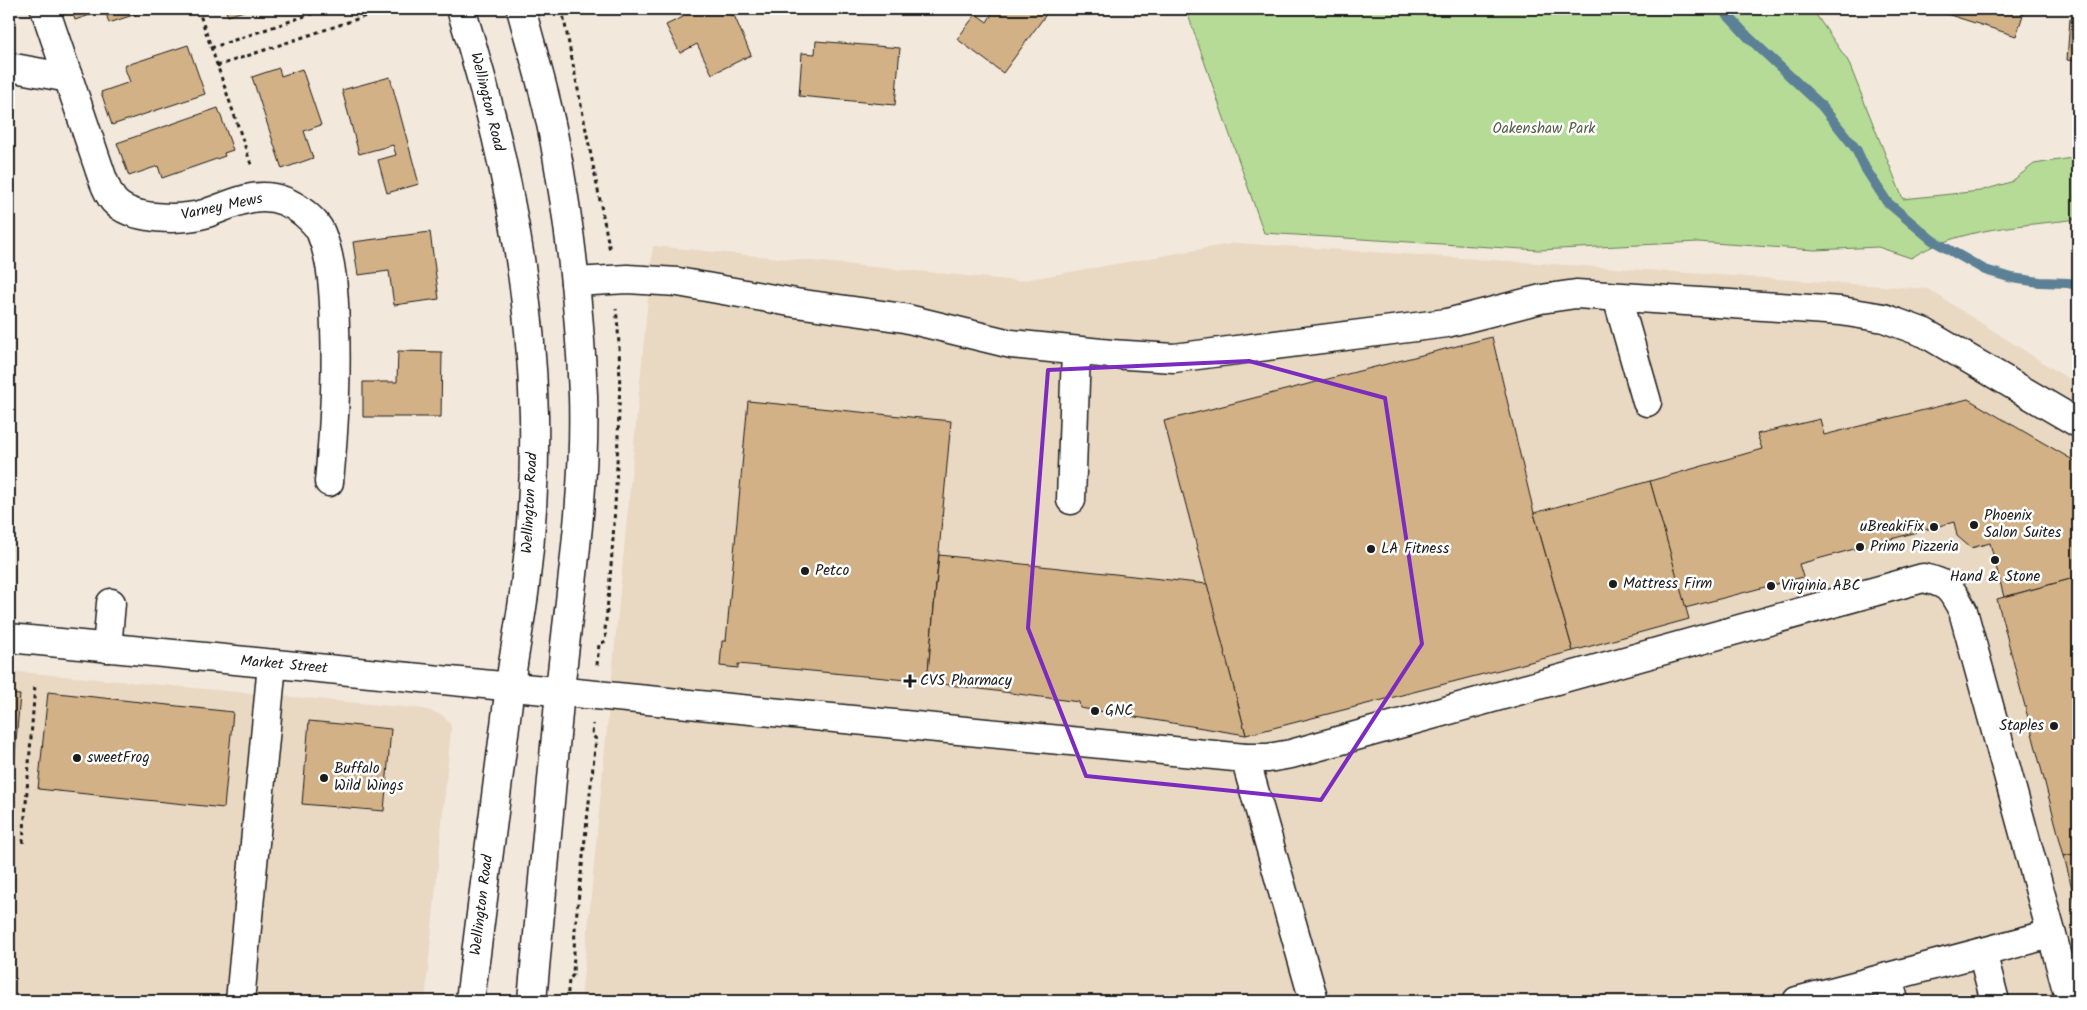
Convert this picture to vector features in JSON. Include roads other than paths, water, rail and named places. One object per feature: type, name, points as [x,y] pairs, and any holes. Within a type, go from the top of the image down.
[{"type":"main road","name":"Varney Mews","points":[[45,9],[104,183],[120,206],[137,214],[172,218],[202,214],[249,199],[262,197],[278,199],[289,203],[312,220],[321,233],[335,305],[336,401],[329,482]]},
{"type":"main road","name":"Wellington Road","points":[[461,9],[496,136],[514,221],[524,285],[530,342],[534,415],[532,506],[525,586],[510,686],[470,1001]]},
{"type":"main road","points":[[521,9],[542,83],[557,154],[575,282],[583,396],[583,462],[579,526],[560,690],[532,1001]]},
{"type":"main road","points":[[9,67],[69,78]]},
{"type":"main road","points":[[575,282],[627,279],[678,282],[796,303],[904,318],[1011,344],[1174,358],[1447,323],[1541,299],[1576,294],[1841,311],[1884,318],[1925,332],[2078,423]]},
{"type":"main road","points":[[1618,297],[1647,402]]},
{"type":"main road","points":[[1071,500],[1076,351]]},
{"type":"main road","name":"Market Street","points":[[9,638],[1245,758],[1268,758],[1291,754],[1923,578],[1940,582],[1950,590],[1963,611],[2070,1001]]},
{"type":"main road","points":[[107,648],[111,603]]},
{"type":"main road","points":[[240,1001],[272,664]]},
{"type":"main road","points":[[1245,758],[1314,1001]]},
{"type":"main road","points":[[1797,1001],[1891,989],[1982,952],[2051,934]]},
{"type":"main road","points":[[1982,952],[1995,1001]]},
{"type":"waterway","points":[[1722,9],[1748,37],[1821,105],[1856,149],[1865,168],[1887,202],[1932,240],[1985,270],[2012,278],[2078,285]]},
{"type":"place","name":"Phoenix Salon Suites","points":[[1974,525]]},
{"type":"place","name":"uBreakiFix","points":[[1934,527]]},
{"type":"place","name":"Primo Pizzeria","points":[[1860,547]]},
{"type":"place","name":"LA Fitness","points":[[1371,549]]},
{"type":"place","name":"Hand & Stone","points":[[1995,560]]},
{"type":"place","name":"Petco","points":[[805,571]]},
{"type":"place","name":"Mattress Firm","points":[[1613,584]]},
{"type":"place","name":"Virginia ABC","points":[[1771,586]]},
{"type":"place","name":"CVS Pharmacy","points":[[910,681]]},
{"type":"place","name":"GNC","points":[[1095,711]]},
{"type":"place","name":"Staples","points":[[2054,726]]},
{"type":"place","name":"sweetFrog","points":[[77,758]]},
{"type":"place","name":"Buffalo Wild Wings","points":[[324,778]]},
{"type":"park label","name":"Oakenshaw Park","points":[[1544,129]]}]
